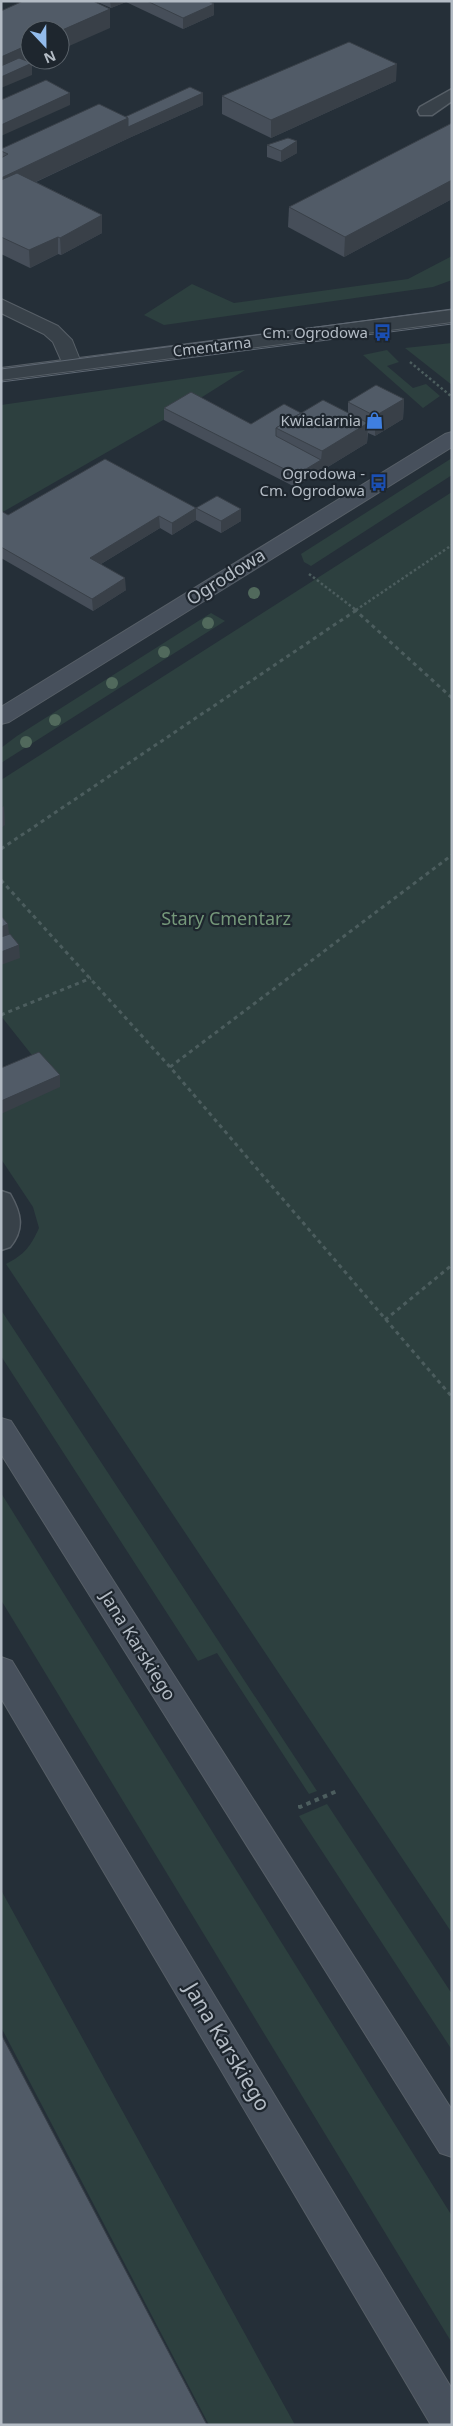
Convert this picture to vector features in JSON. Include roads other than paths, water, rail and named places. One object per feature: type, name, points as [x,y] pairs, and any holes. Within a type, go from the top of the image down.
[{"type":"main road","name":"Ogrodowa","points":[[1,717],[452,438]]},
{"type":"main road","name":"Jana Karskiego","points":[[1,1429],[452,2141]]},
{"type":"main road","name":"Jana Karskiego","points":[[1,1670],[452,2425]]},
{"type":"street","points":[[1,305],[51,330],[62,340],[72,365]]},
{"type":"street","name":"Cmentarna","points":[[1,374],[452,316]]},
{"type":"lane","points":[[426,111],[452,94]]},
{"type":"lane","points":[[1,1200],[8,1213],[8,1226],[1,1241]]},
{"type":"tram line","points":[[1,369],[452,309]]},
{"type":"tram line","points":[[1,382],[452,324]]},
{"type":"place","name":"Cm. Ogrodowa","points":[[382,333]]},
{"type":"place","name":"Kwiaciarnia","points":[[375,421]]},
{"type":"place","name":"Ogrodowa - Cm. Ogrodowa","points":[[379,483]]},
{"type":"park label","name":"Stary Cmentarz","points":[[226,919]]}]
